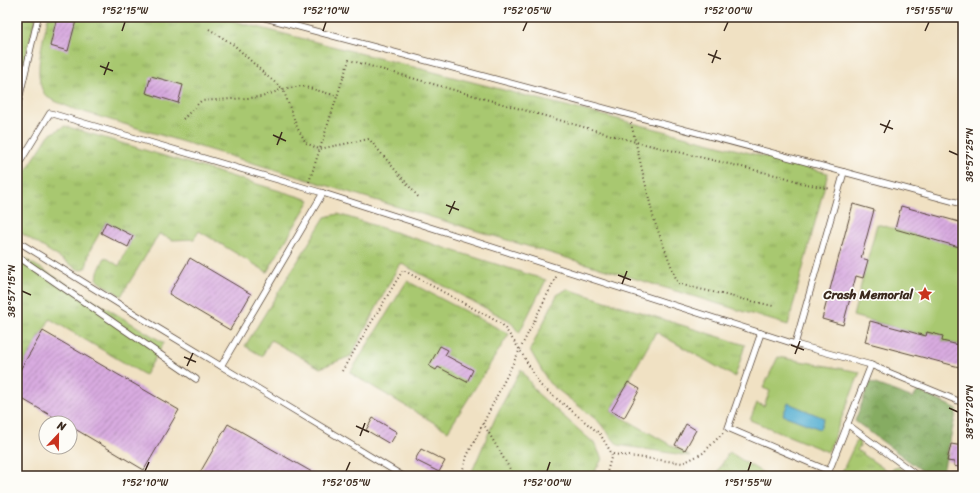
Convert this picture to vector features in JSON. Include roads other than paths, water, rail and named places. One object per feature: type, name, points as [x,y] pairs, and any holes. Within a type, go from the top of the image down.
[{"type":"lane","points":[[17,108],[38,17]]},
{"type":"lane","points":[[262,17],[963,204]]},
{"type":"lane","points":[[17,167],[50,113],[323,193],[795,344],[871,365],[963,403]]},
{"type":"lane","points":[[795,344],[844,172]]},
{"type":"lane","points":[[221,366],[323,193]]},
{"type":"lane","points":[[17,241],[404,476]]},
{"type":"lane","points":[[17,256],[196,379]]},
{"type":"lane","points":[[761,333],[728,428],[829,471],[871,365]]},
{"type":"lane","points":[[847,424],[918,476]]},
{"type":"water","points":[[788,403],[824,418],[820,429],[783,415]]},
{"type":"place","name":"Crash Memorial","points":[[925,294]]}]
